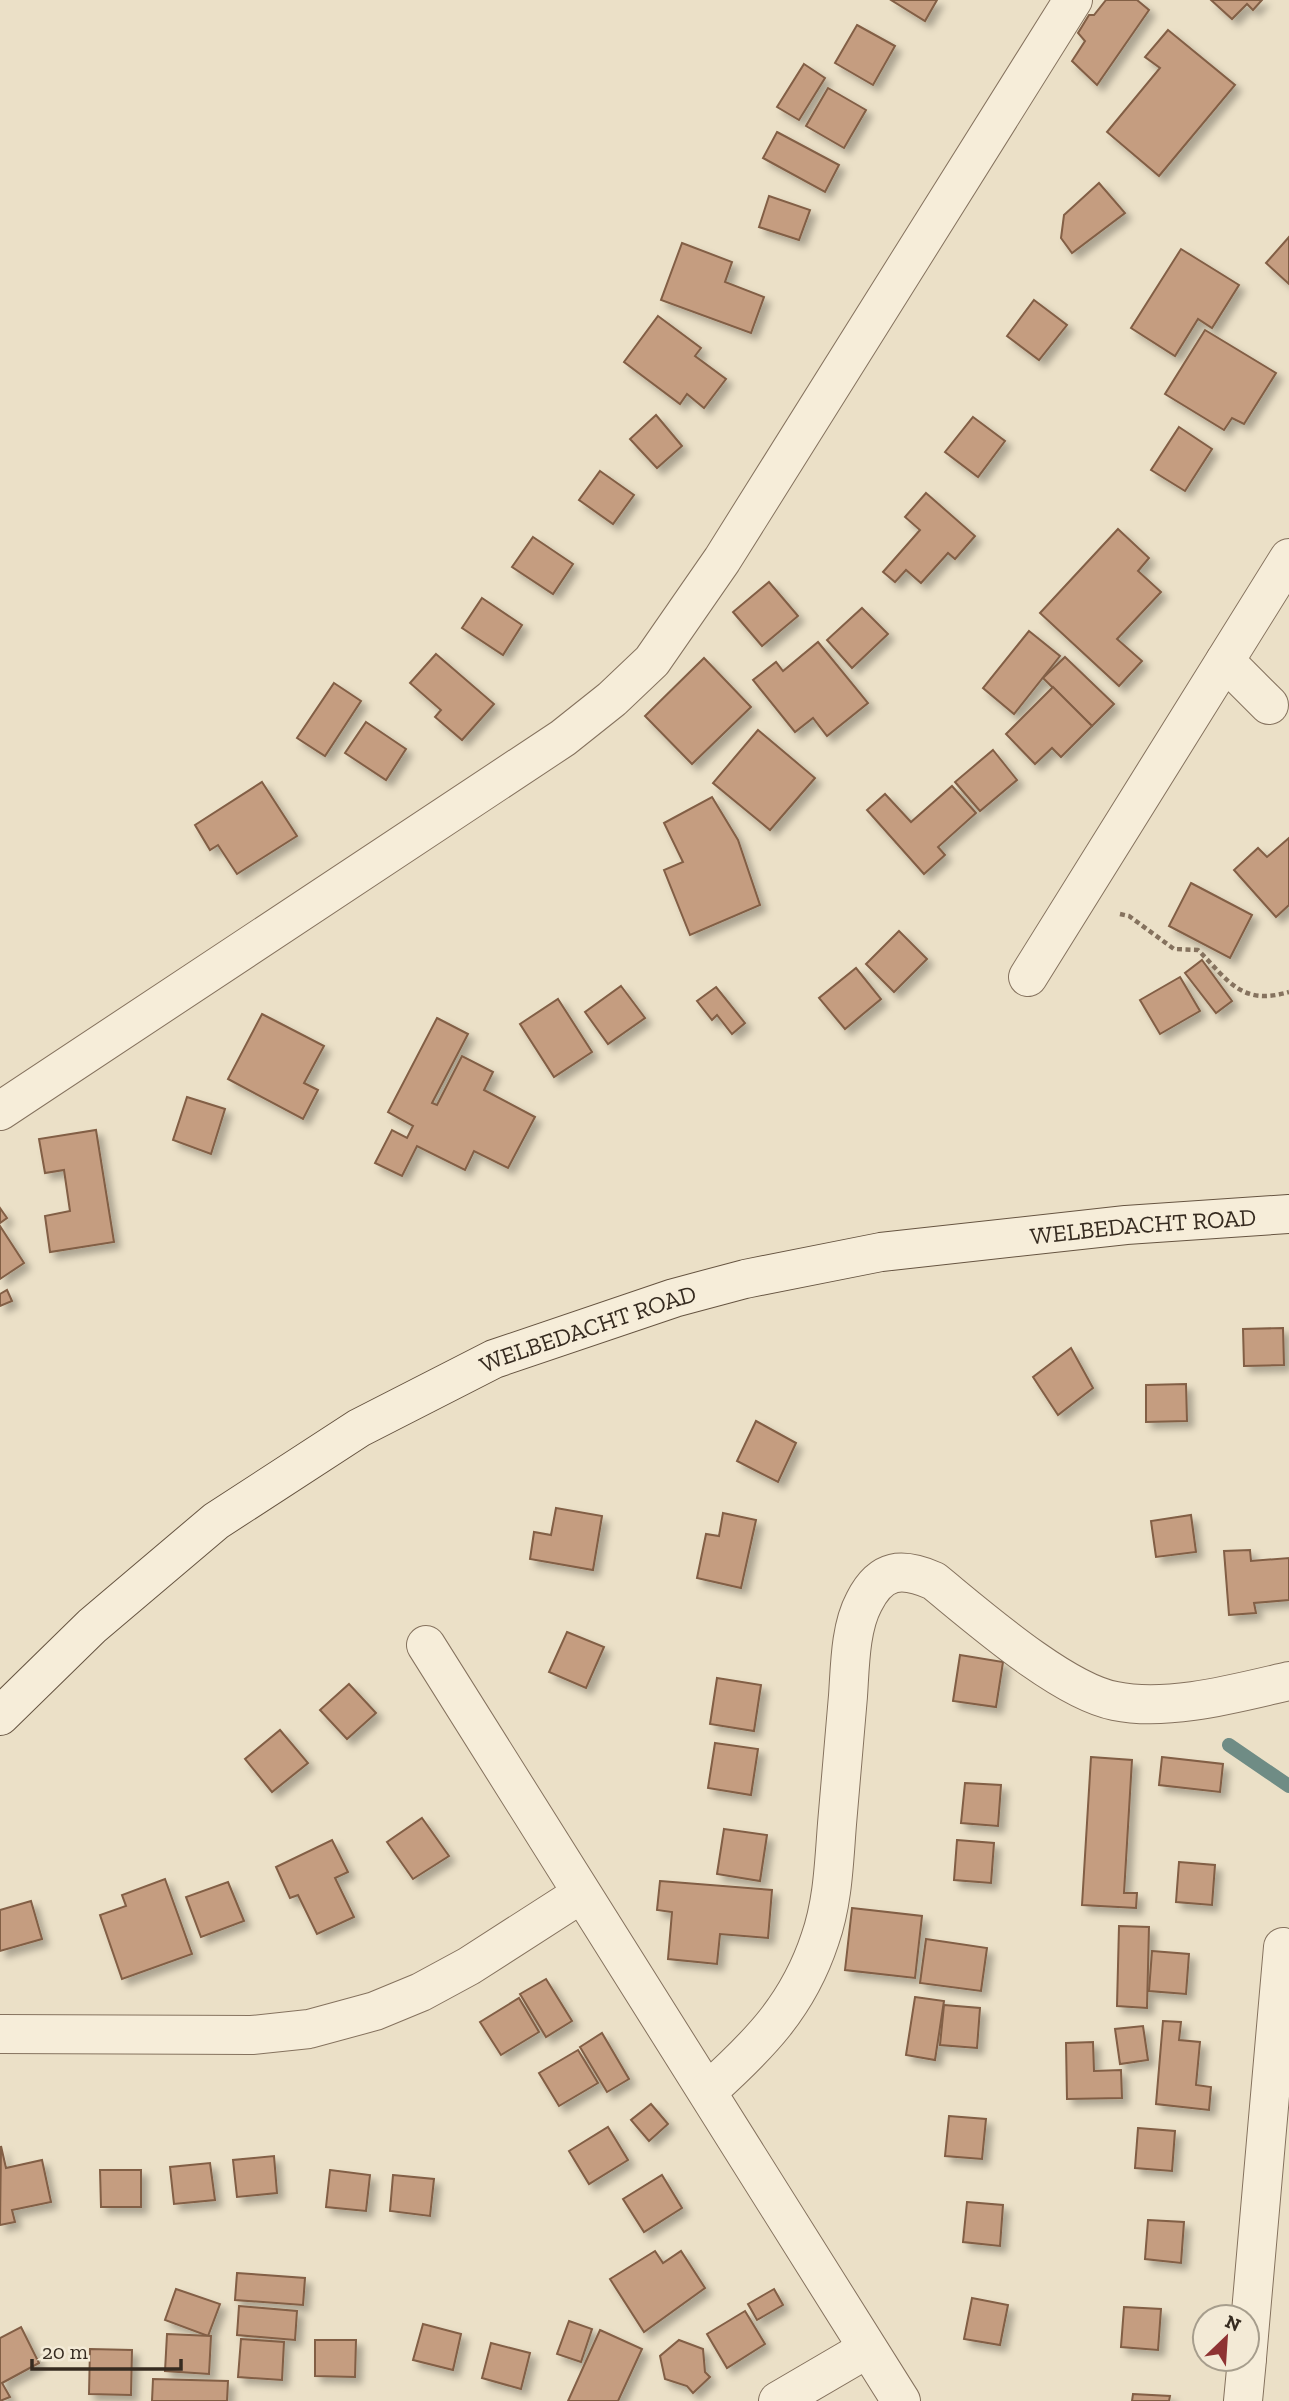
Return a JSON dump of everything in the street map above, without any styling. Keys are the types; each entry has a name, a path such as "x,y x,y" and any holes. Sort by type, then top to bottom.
{"street":[{"path":"0,1111 563,738 612,699 652,661 722,560 1073,0"},
{"path":"1028,977 1289,558"},
{"path":"1225,662 1269,705"},
{"name":"WELBEDACHT ROAD","path":"0,1716 92,1626 216,1521 359,1428 494,1359 674,1298 745,1279 881,1252 1126,1225 1289,1214"},
{"path":"708,2091 757,2047 787,2010 820,1941 833,1876 850,1669 860,1610 884,1577 901,1570 914,1572 934,1581 1037,1661 1102,1698 1116,1702 1136,1704 1192,1700 1289,1681"},
{"path":"426,1645 901,2401"},
{"path":"0,2034 252,2035 309,2029 375,2011 421,1992 469,1966 581,1894"},
{"path":"1252,2303 1283,1947"},
{"path":"778,2401 867,2348"},
{"path":"1243,2401 1246,2373"}],"path":[{"path":"1076,903 1129,916 1174,949 1198,950 1243,994 1272,997 1289,992"}],"building":[{"path":"891,0 937,0 925,21"},
{"path":"1106,0 1137,0 1149,10 1097,85 1072,61 1085,41 1078,33 1089,15 1094,15"},
{"path":"1211,0 1262,0 1253,10 1247,4 1232,19"},
{"path":"857,25 895,46 873,85 835,63"},
{"path":"1168,30 1235,85 1159,176 1107,132 1160,68 1145,57"},
{"path":"804,64 825,78 799,120 777,107"},
{"path":"828,88 866,110 844,148 806,126"},
{"path":"777,132 839,165 825,192 763,158"},
{"path":"1099,183 1125,213 1072,253 1061,238 1064,215"},
{"path":"769,196 810,210 799,240 759,227"},
{"path":"1289,237 1289,284 1266,263"},
{"path":"682,243 732,262 725,282 764,297 751,333 661,300"},
{"path":"1181,249 1239,285 1212,328 1198,319 1175,356 1131,328"},
{"path":"1034,300 1067,325 1039,360 1007,336"},
{"path":"658,316 701,348 695,356 726,379 704,408 687,394 680,404 624,362"},
{"path":"1205,330 1276,373 1244,424 1232,418 1224,430 1165,394"},
{"path":"656,415 682,446 657,468 630,439"},
{"path":"973,417 1005,441 978,477 945,452"},
{"path":"1179,427 1212,449 1185,491 1151,470"},
{"path":"600,471 634,495 613,524 579,500"},
{"path":"926,493 975,536 955,559 948,553 921,583 906,570 895,582 883,572 920,530 905,517"},
{"path":"1118,529 1149,558 1138,571 1161,592 1117,639 1142,661 1119,686 1040,613"},
{"path":"533,537 573,564 553,594 512,567"},
{"path":"769,582 798,616 762,646 733,612"},
{"path":"482,598 522,625 503,655 462,628"},
{"path":"862,608 888,634 852,668 827,640"},
{"path":"1029,631 1060,656 1014,714 983,688"},
{"path":"818,642 868,703 827,736 813,718 795,732 753,680 776,662 783,671"},
{"path":"436,654 494,704 462,740 435,717 441,710 410,683"},
{"path":"1065,657 1114,704 1092,726 1043,678"},
{"path":"704,658 751,707 692,764 645,716"},
{"path":"334,683 361,701 325,756 297,738"},
{"path":"1053,687 1092,726 1061,757 1052,748 1035,764 1006,734"},
{"path":"366,722 406,749 386,780 345,753"},
{"path":"758,730 815,778 770,830 713,783"},
{"path":"993,750 1017,780 980,811 955,782"},
{"path":"262,782 297,836 237,874 218,845 210,850 195,825"},
{"path":"952,786 976,813 938,847 945,855 924,874 867,810 885,794 911,822"},
{"path":"712,797 738,840 760,905 690,935 664,870 683,862 664,823"},
{"path":"1289,838 1289,905 1276,917 1234,870 1258,848 1267,857"},
{"path":"1191,883 1252,915 1230,958 1169,926"},
{"path":"899,931 927,959 894,992 866,964"},
{"path":"1202,960 1232,1001 1216,1013 1185,973"},
{"path":"856,968 881,999 845,1029 819,998"},
{"path":"1180,977 1200,1011 1160,1034 1140,1000"},
{"path":"621,986 645,1018 608,1044 585,1012"},
{"path":"716,987 745,1023 732,1034 717,1015 712,1020 697,1001"},
{"path":"558,999 592,1052 554,1077 520,1024"},
{"path":"262,1014 324,1046 304,1083 318,1090 303,1119 228,1079"},
{"path":"437,1018 468,1034 432,1103 437,1105 462,1056 493,1072 484,1090 535,1117 508,1168 474,1151 465,1170 417,1146 402,1176 375,1163 392,1130 407,1138 413,1126 388,1112"},
{"path":"187,1097 225,1109 211,1154 173,1140"},
{"path":"96,1130 114,1242 50,1252 45,1216 70,1211 64,1170 45,1173 39,1139"},
{"path":"0,1208 7,1218 0,1223"},
{"path":"0,1226 24,1263 0,1279"},
{"path":"7,1290 12,1301 0,1306 0,1294"},
{"path":"1283,1328 1284,1365 1244,1366 1243,1329"},
{"path":"1071,1348 1093,1388 1058,1415 1033,1377"},
{"path":"1186,1384 1187,1421 1146,1422 1146,1385"},
{"path":"756,1421 796,1443 778,1482 737,1461"},
{"path":"556,1508 602,1516 593,1570 530,1559 534,1532 551,1535"},
{"path":"723,1513 756,1520 741,1588 697,1578 706,1534 719,1536"},
{"path":"1191,1515 1196,1552 1156,1557 1151,1521"},
{"path":"1250,1550 1251,1561 1289,1558 1289,1600 1254,1603 1256,1613 1229,1615 1224,1551"},
{"path":"567,1632 604,1647 586,1688 549,1672"},
{"path":"960,1655 1003,1662 996,1707 953,1701"},
{"path":"717,1678 761,1685 754,1731 710,1724"},
{"path":"349,1684 376,1713 347,1739 320,1710"},
{"path":"280,1730 308,1763 272,1792 245,1759"},
{"path":"715,1743 758,1749 751,1795 708,1788"},
{"path":"1091,1757 1132,1760 1124,1893 1137,1893 1136,1908 1082,1905"},
{"path":"1162,1757 1223,1764 1220,1792 1159,1785"},
{"path":"965,1783 1001,1785 998,1826 961,1823"},
{"path":"422,1818 449,1856 413,1879 387,1842"},
{"path":"724,1829 767,1835 760,1881 717,1874"},
{"path":"332,1840 348,1872 335,1878 354,1917 317,1934 298,1895 290,1898 276,1867"},
{"path":"957,1840 994,1843 991,1883 954,1880"},
{"path":"1179,1862 1215,1865 1212,1905 1176,1902"},
{"path":"165,1879 192,1954 122,1979 100,1915 126,1906 122,1895"},
{"path":"660,1881 772,1890 768,1938 720,1934 717,1964 668,1959 672,1912 657,1910"},
{"path":"228,1882 244,1921 201,1937 186,1897"},
{"path":"31,1901 42,1939 0,1951 0,1910"},
{"path":"852,1908 922,1916 915,1978 845,1970"},
{"path":"1119,1926 1149,1927 1147,2008 1117,2006"},
{"path":"926,1939 987,1948 981,1991 920,1983"},
{"path":"1152,1951 1189,1954 1186,1994 1149,1991"},
{"path":"546,1979 572,2021 546,2037 520,1994"},
{"path":"915,1997 944,2001 935,2060 906,2055"},
{"path":"519,1998 539,2032 501,2055 480,2022"},
{"path":"944,2005 980,2008 977,2048 940,2045"},
{"path":"1163,2021 1181,2022 1179,2040 1200,2042 1196,2085 1211,2087 1209,2110 1156,2104"},
{"path":"1143,2026 1148,2060 1120,2064 1115,2029"},
{"path":"602,2033 629,2079 607,2092 580,2047"},
{"path":"1093,2042 1094,2071 1121,2070 1122,2098 1067,2099 1066,2043"},
{"path":"578,2050 598,2083 559,2106 539,2073"},
{"path":"651,2104 668,2124 649,2141 631,2120"},
{"path":"949,2116 986,2119 982,2159 945,2156"},
{"path":"608,2127 628,2160 589,2184 569,2151"},
{"path":"1138,2128 1175,2131 1172,2171 1135,2168"},
{"path":"1,2146 6,2168 42,2160 51,2202 12,2210 15,2222 0,2225"},
{"path":"274,2156 277,2193 237,2197 233,2160"},
{"path":"210,2163 215,2200 174,2204 170,2167"},
{"path":"100,2170 141,2170 141,2207 101,2207"},
{"path":"330,2170 370,2175 366,2211 326,2207"},
{"path":"393,2175 434,2179 430,2216 390,2211"},
{"path":"662,2175 682,2208 644,2232 623,2199"},
{"path":"967,2202 1003,2205 1000,2246 963,2242"},
{"path":"1148,2220 1184,2222 1181,2263 1145,2259"},
{"path":"655,2251 663,2263 681,2251 705,2288 644,2332 610,2279"},
{"path":"237,2273 305,2278 303,2305 235,2300"},
{"path":"176,2289 220,2304 208,2336 165,2320"},
{"path":"774,2289 783,2305 757,2320 748,2304"},
{"path":"972,2298 1008,2305 1000,2345 964,2339"},
{"path":"239,2306 297,2311 295,2340 237,2335"},
{"path":"1124,2307 1161,2309 1158,2350 1121,2347"},
{"path":"745,2311 765,2344 727,2368 707,2334"},
{"path":"569,2321 592,2329 581,2362 557,2354"},
{"path":"423,2324 461,2334 453,2370 413,2360"},
{"path":"21,2327 39,2363 2,2383 10,2397 0,2401 0,2338"},
{"path":"600,2330 642,2349 618,2401 568,2401"},
{"path":"167,2334 211,2336 209,2374 165,2371"},
{"path":"241,2339 284,2342 282,2380 238,2377"},
{"path":"315,2340 356,2340 355,2377 315,2376"},
{"path":"679,2340 703,2349 705,2372 710,2377 693,2393 687,2386 665,2379 660,2356"},
{"path":"491,2343 530,2353 521,2389 482,2378"},
{"path":"90,2349 132,2350 131,2395 89,2394"},
{"path":"153,2379 228,2381 227,2401 152,2401"},
{"path":"1133,2394 1170,2396 1169,2401 1132,2401"}],"waterway":[{"path":"1229,1745 1289,1786"}]}
